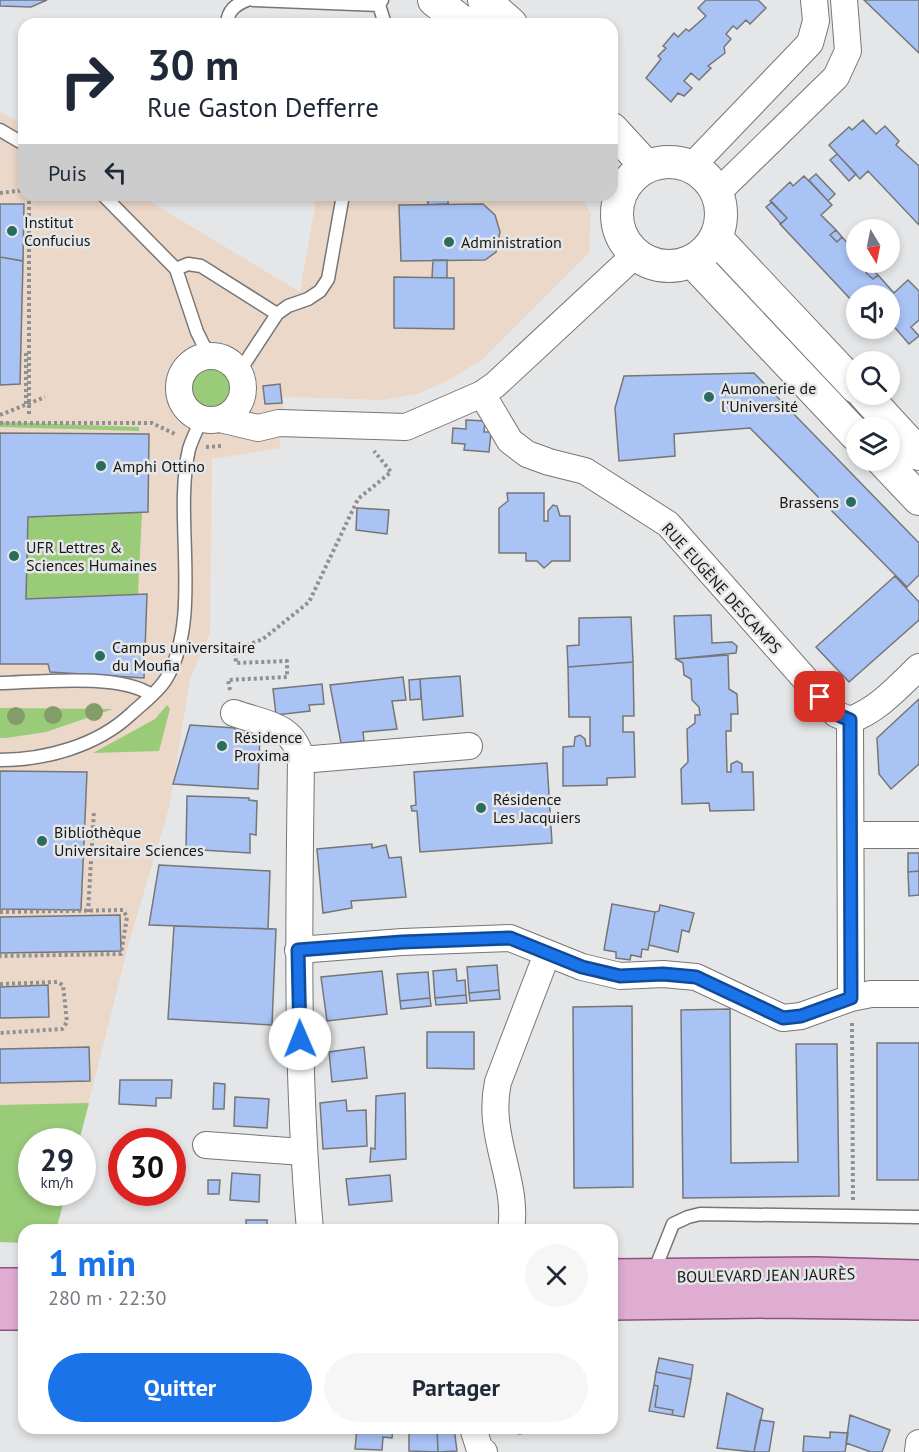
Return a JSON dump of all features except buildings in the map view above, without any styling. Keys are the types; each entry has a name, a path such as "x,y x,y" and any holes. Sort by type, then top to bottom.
{"main road":[{"name":"BOULEVARD JEAN JAURÈS","path":"618,1276 826,1274 919,1277"},
{"path":"0,1285 18,1285"},
{"name":"BOULEVARD JEAN JAURÈS","path":"618,1304 773,1301 919,1303"},
{"path":"0,1313 18,1313"}],"street":[{"path":"434,0 457,18"},
{"path":"484,0 504,18"},
{"path":"692,166 810,43 816,21 814,0"},
{"path":"717,193 836,77 848,51 844,0"},
{"path":"618,138 628,174 619,200 618,222 626,243 648,262 663,266 692,261 706,251 716,238 722,208 717,193 702,173 692,166 677,162 661,162 628,174"},
{"path":"716,238 846,376"},
{"path":"204,427 235,411 240,403 243,383 239,372 226,360 209,356 190,363 184,370 178,385 181,402 204,427 258,428 279,423 406,427 482,394 636,254"},
{"path":"692,261 846,424"},
{"name":"RUE EUGÈNE DESCAMPS","path":"482,394 510,441 527,454 585,471 668,524 836,714 850,720"},
{"path":"240,403 279,423"},
{"path":"874,405 919,454"},
{"path":"892,471 919,499"},
{"path":"851,998 850,720 864,715 879,704 919,667"},
{"path":"234,713 289,733 298,744 301,760 298,950 303,1152 309,1224"},
{"path":"301,760 469,746"},
{"path":"851,835 919,835"},
{"path":"298,950 402,942 510,938 582,967 620,976 663,974 696,977 783,1018 801,1016 851,998 871,994 919,994"},
{"path":"511,1224 512,1206 494,1122 494,1101 498,1082 547,954"},
{"path":"206,1145 303,1152"},
{"path":"475,1434 480,1450 484,1452"},
{"path":"918,1452 919,1443"}],"lane":[{"path":"227,18 235,5 247,0"},
{"path":"253,0 381,3 384,18"},
{"path":"0,130 18,140"},
{"path":"109,201 176,269 197,332 209,356"},
{"path":"239,372 277,314 320,291 328,279 342,201"},
{"path":"176,269 188,264 201,266 277,314"},
{"path":"0,760 18,760 69,750 116,728 166,680 178,650 183,618 185,472 204,427"},
{"path":"0,683 110,682 141,688 151,695"},
{"path":"652,1276 673,1224 688,1216 919,1217"}],"path":[{"path":"0,193 18,192"},
{"path":"26,404 28,201"},
{"path":"28,201 29,414"},
{"path":"0,415 45,397"},
{"path":"0,423 152,423 204,427 201,447 234,446"},
{"path":"228,680 287,677 287,661 236,663 235,650 262,639 309,602 358,499 391,472 374,451"},
{"path":"88,912 94,812"},
{"path":"0,912 123,910 126,912 121,954 0,956"},
{"path":"0,984 57,982 63,985 67,1022 62,1029 0,1033"},
{"path":"851,998 854,1216"}],"shaded area":[{"name":"Campus universitaire du Moufia","path":"0,111 18,122 18,201 149,201 300,292 316,201 583,201 591,214 589,253 483,359 449,380 420,393 385,400 283,397 280,448 212,459 210,633 190,679 169,808 128,946 82,1128 18,1128 18,1206 62,1206 58,1224 18,1224 18,1243 0,1242"}],"green space":[{"path":"212,365 227,372 234,387 227,402 212,409 197,402 190,387 197,372"},
{"path":"0,422 139,427 139,431 0,427"},
{"path":"142,512 138,594 26,599 28,517"},
{"path":"167,705 170,709 159,751 93,753 155,719"},
{"path":"0,708 113,709 46,732 0,738"},
{"path":"89,1103 82,1128 18,1128 18,1206 62,1206 58,1224 18,1224 18,1243 0,1242 0,1105"}],"place":[{"name":"Institut Confucius","path":"12,231"},
{"name":"Administration","path":"449,242"},
{"name":"Aumonerie de l'Université","path":"709,397"},
{"name":"Amphi Ottino","path":"101,466"},
{"name":"Brassens","path":"851,502"},
{"name":"UFR Lettres & Sciences Humaines","path":"14,556"},
{"name":"Campus universitaire du Moufia","path":"100,656"},
{"name":"Résidence Proxima","path":"222,746"},
{"name":"Résidence Les Jacquiers","path":"481,808"},
{"name":"Bibliothèque Universitaire Sciences","path":"42,841"}],"route":[{"path":"300,1039 298,950 402,942 510,938 582,967 620,976 663,974 696,977 783,1018 801,1016 851,998 850,720 836,714 820,697"}]}
